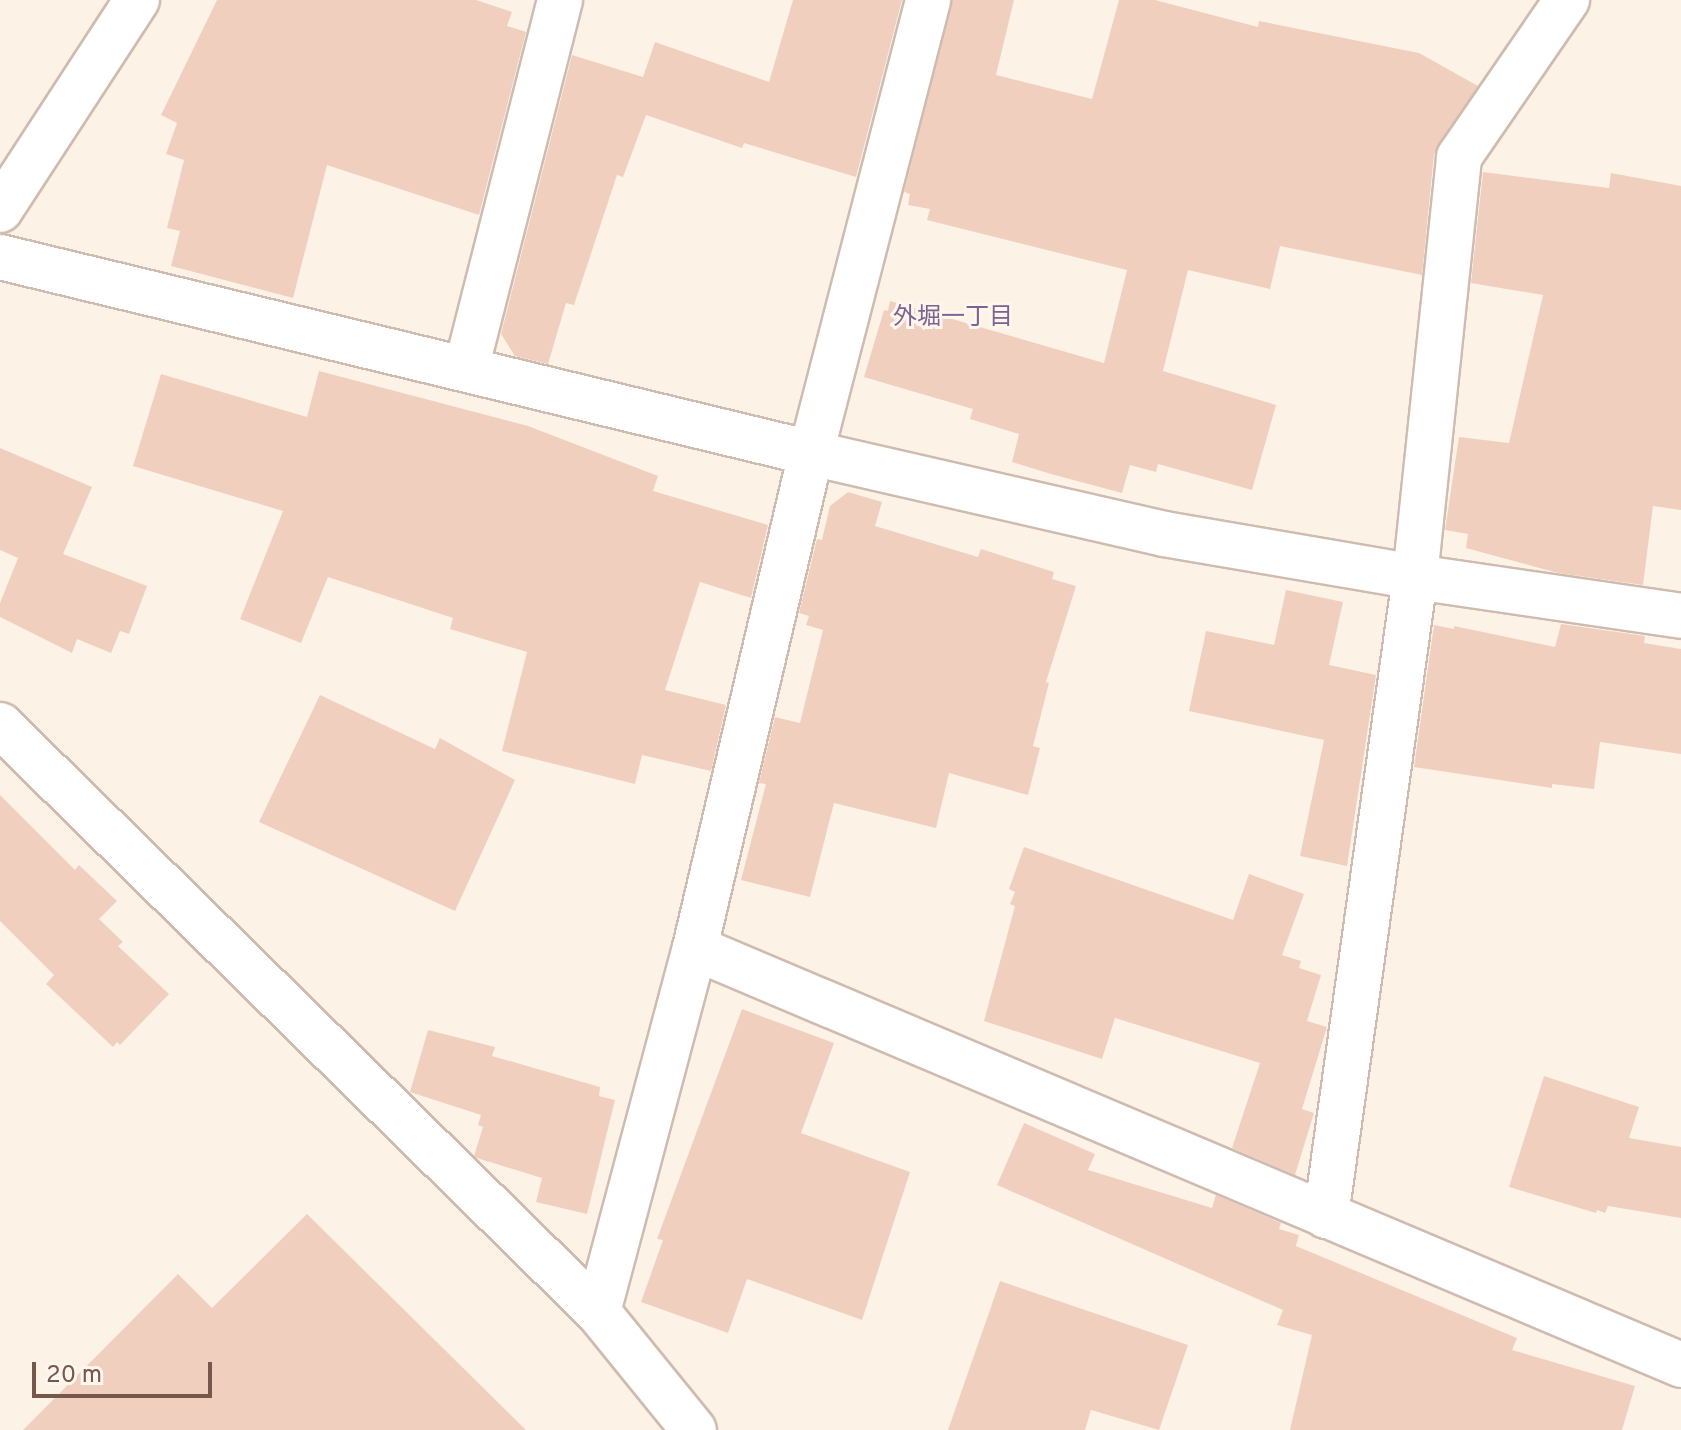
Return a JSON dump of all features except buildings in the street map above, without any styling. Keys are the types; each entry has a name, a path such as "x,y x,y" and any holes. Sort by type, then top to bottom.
{"street":[{"path":"0,210 137,0"},
{"path":"466,369 560,0"},
{"path":"598,1312 695,948 811,453 928,0"},
{"path":"1326,1216 1415,577 1459,157 1567,0"},
{"path":"0,257 811,453 1164,534 1415,577 1681,616"},
{"path":"0,725 598,1312 694,1430"},
{"path":"695,948 1681,1365"}],"district":[{"name":"外堀一丁目","path":"953,319"}]}
